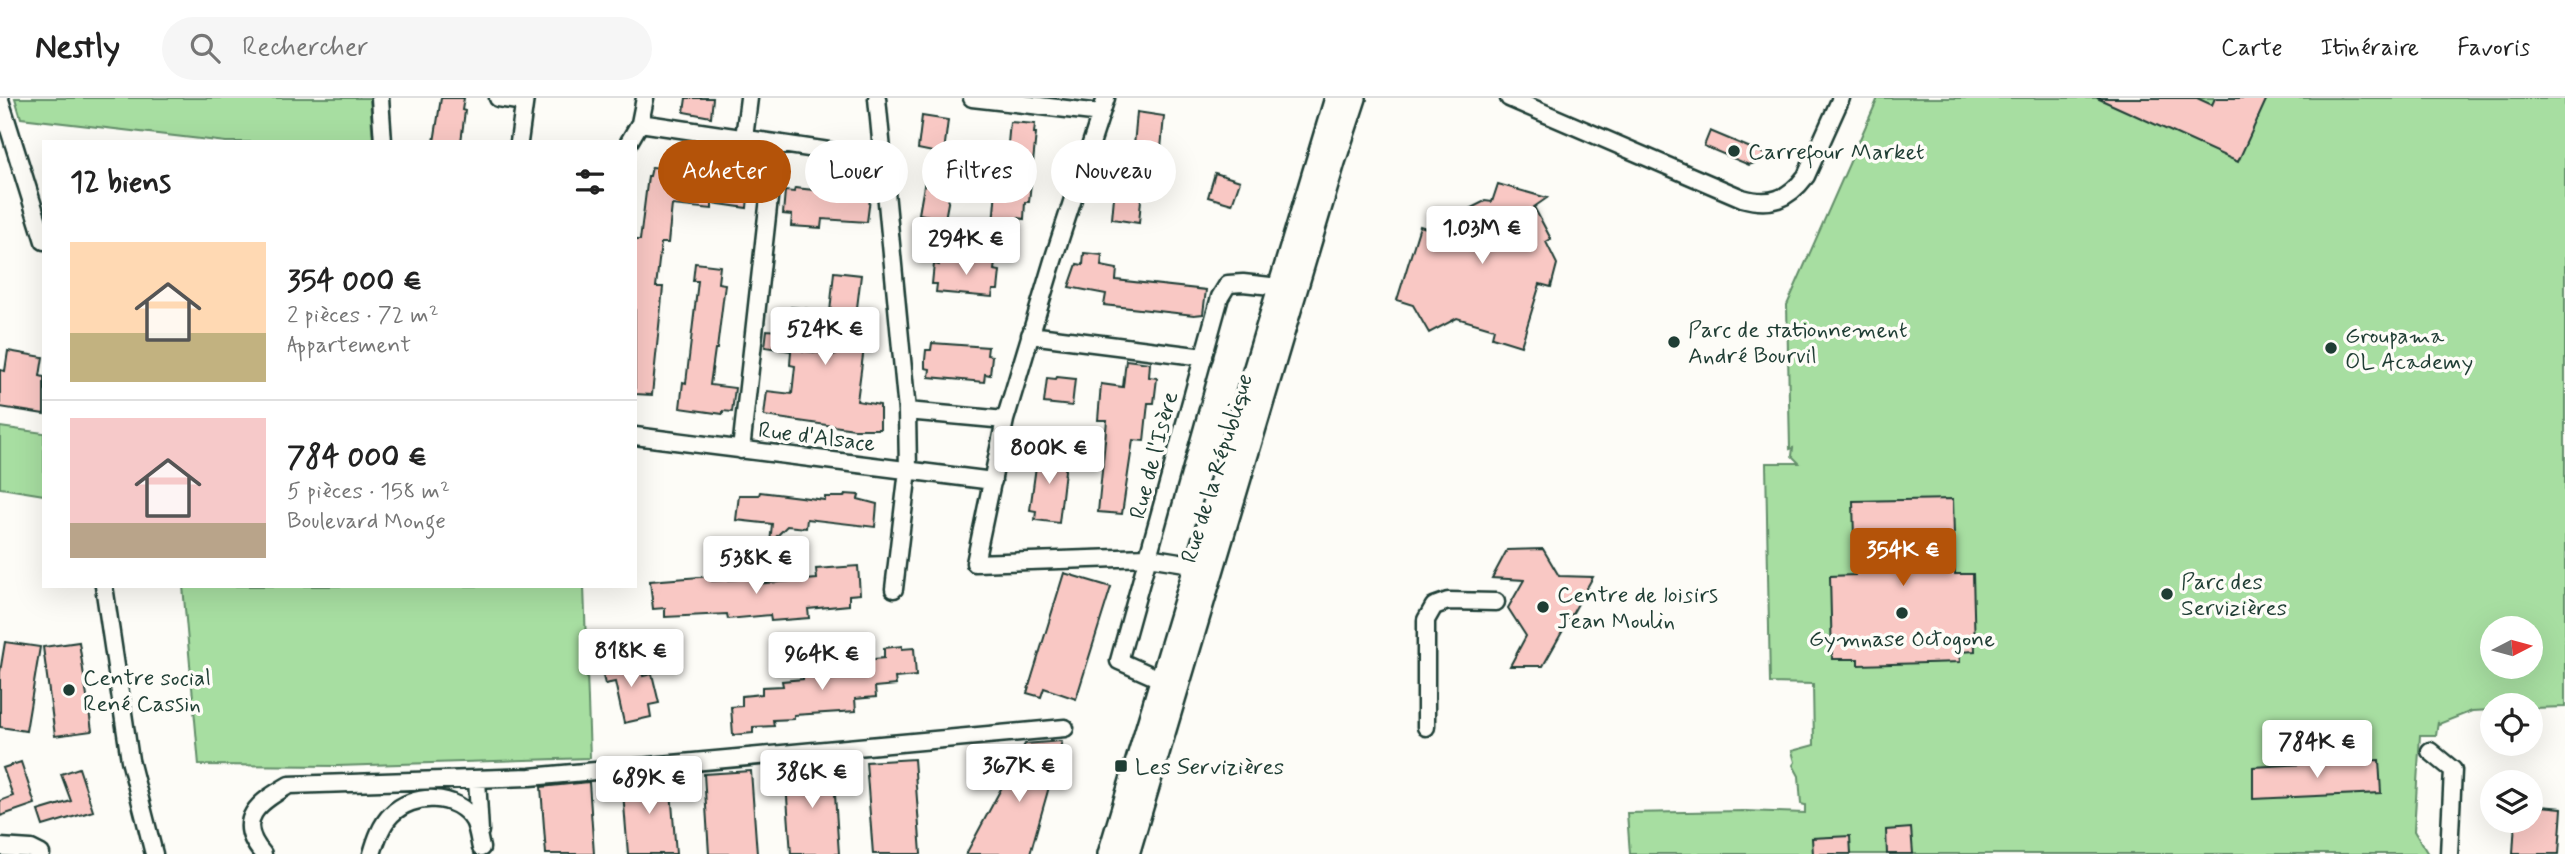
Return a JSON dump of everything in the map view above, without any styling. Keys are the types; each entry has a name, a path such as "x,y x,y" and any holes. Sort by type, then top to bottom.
{"main road":[{"name":"Rue de la République","path":"1128,854 1205,566 1287,288 1336,98"},
{"name":"Rue de la République","path":"1287,288 1355,98"},
{"name":"Rue de la République","path":"1109,854 1162,680 1205,566"}],"street":[{"path":"380,98 383,140"},
{"path":"498,98 524,100 519,140"},
{"path":"630,140 640,123 645,98"},
{"path":"744,138 748,98"},
{"path":"877,98 881,140"},
{"path":"972,98 1103,106 1005,420 975,563 1148,557 1205,566"},
{"path":"1509,98 1758,203 1773,202 1798,187 1806,176 1841,98"},
{"path":"0,100 42,235"},
{"path":"640,123 754,140"},
{"path":"741,450 768,203"},
{"path":"887,203 907,411 908,470 894,589"},
{"name":"Rue de l'Isère","path":"1162,680 1119,661 1220,297 1228,284 1287,288"},
{"path":"1030,335 1204,357"},
{"path":"907,411 1005,420"},
{"name":"Rue d'Alsace","path":"637,436 993,481"},
{"path":"104,588 130,760 154,854"},
{"path":"1426,727 1426,620 1434,606 1448,601 1496,602"},
{"path":"263,854 253,840 253,813 262,800 289,786 530,777 1065,728"},
{"path":"2430,751 2453,770 2449,854"},
{"path":"477,779 481,851"},
{"path":"432,798 433,780"},
{"path":"372,854 384,824 394,812 413,801 432,798 461,808 474,821 481,851"},
{"path":"0,847 31,849 41,854"}],"green space":[{"path":"15,98 370,98 373,140 209,140 21,118"},
{"path":"1878,98 2565,98 2565,707 2543,708 2543,693 2480,693 2480,711 2472,711 2439,724 2438,721 2436,735 2420,735 2414,831 2428,854 1630,854 1627,813 1805,813 1792,751 1814,745 1813,684 1770,683 1766,463 1799,463 1792,456 1793,448 1790,449 1787,305"},
{"path":"0,427 42,433 42,495 0,488"},
{"path":"183,588 584,588 590,758 337,766 199,765"}],"building":[{"path":"441,98 464,98 461,140 434,140"},
{"path":"686,98 713,98 711,117 684,112"},
{"path":"2097,98 2197,98 2212,105 2215,98 2267,98 2238,162"},
{"path":"1137,112 1164,116 1162,140 1135,140"},
{"path":"922,116 948,120 946,140 922,140 922,150 918,149"},
{"path":"1010,122 1035,124 1035,140 1008,140"},
{"path":"1710,131 1772,157 1749,165 1704,146"},
{"path":"652,167 658,168 658,203 712,203 712,209 672,205 668,243 661,243 656,287 663,287 652,395 637,394 637,240 640,240 648,176"},
{"path":"1215,173 1240,181 1232,204 1208,197"},
{"path":"1498,184 1547,198 1534,207 1551,239 1546,242 1557,264 1551,287 1540,284 1521,346 1492,337 1494,329 1457,318 1429,333 1413,305 1397,300 1420,226 1439,232 1441,223 1485,201 1492,202"},
{"path":"795,188 805,189 805,203 869,203 867,222 822,219 821,228 791,226 792,215 783,214 784,203 791,203 791,192 794,192"},
{"path":"922,197 922,203 948,203 945,219 919,214"},
{"path":"712,203 747,203 747,208"},
{"path":"995,203 1025,203 1024,219 1018,218 1017,227 993,225"},
{"path":"1113,203 1141,203 1139,223 1112,219"},
{"path":"1084,253 1102,255 1101,266 1117,269 1116,280 1206,290 1203,314 1104,305 1106,294 1069,287 1077,264 1083,265"},
{"path":"940,257 995,263 994,270 1000,271 998,290 993,290 992,297 936,292 937,284 932,284 934,264 939,265"},
{"path":"695,263 720,266 718,283 725,284 710,385 735,388 732,412 723,411 723,414 680,408 683,382 686,383 698,281 693,281"},
{"path":"834,272 861,275 855,324 867,325 857,401 880,405 880,429 854,429 764,416 767,391 792,394 795,366 790,365 791,351 765,347 767,330 778,331 780,315 790,316 791,307 808,309 803,351 836,355 840,323 829,322"},
{"path":"932,343 988,347 987,355 992,356 990,375 985,374 984,382 929,377 930,369 925,368 925,360 926,350 931,350"},
{"path":"8,351 42,357 42,414 0,407 0,370 5,371"},
{"path":"1126,360 1150,363 1149,377 1157,378 1154,403 1148,403 1144,441 1133,440 1122,514 1098,512 1107,420 1098,420 1101,384 1123,387"},
{"path":"1047,378 1075,379 1072,406 1044,403"},
{"path":"1042,450 1067,453 1059,523 1035,520 1036,511 1030,510 1037,459 1042,459"},
{"path":"760,492 825,500 825,497 844,497 845,494 859,495 858,499 877,504 875,527 807,519 806,528 787,526 770,543 772,524 736,520 739,495 759,495"},
{"name":"Gymnase Octogone","path":"1953,499 1955,574 1973,574 1975,651 1959,652 1960,662 1858,665 1858,659 1832,659 1830,576 1855,575 1853,501"},
{"name":"Centre de loisirs Jean Moulin","path":"1543,549 1559,576 1593,577 1543,666 1510,666 1526,636 1508,608 1524,580 1492,578 1507,550"},
{"path":"858,566 860,594 849,595 849,605 808,609 809,618 771,621 770,615 728,619 727,614 665,617 665,608 653,609 650,581 712,576 712,581 755,578 755,584 817,579 816,569"},
{"path":"1064,573 1111,587 1076,699 1044,688 1041,697 1027,693"},
{"path":"5,642 40,647 26,731 0,727 0,672"},
{"path":"79,642 92,731 55,736 43,647"},
{"path":"902,646 902,649 914,648 916,676 895,678 896,685 875,687 876,697 855,699 856,711 794,715 794,719 773,720 774,726 753,727 753,733 733,735 731,707 742,706 742,696 762,694 762,687 783,686 782,681 803,679 803,676 865,669 865,660 884,658 884,648"},
{"path":"628,658 631,670 641,668 643,676 652,674 659,703 649,705 651,717 624,723 615,682 605,684 600,664"},
{"path":"1062,741 1030,854 966,854 1025,744"},
{"path":"914,759 921,854 873,854 866,762"},
{"path":"2379,760 2381,793 2253,799 2253,767"},
{"path":"21,762 35,804 0,816 0,801 13,796 3,768"},
{"path":"833,765 839,854 791,854 785,769"},
{"path":"79,768 93,811 43,826 38,811 71,801 61,774"},
{"path":"751,771 757,854 709,854 704,774"},
{"path":"670,777 676,854 628,854 622,780"},
{"path":"589,782 594,854 546,854 541,787"},
{"path":"2543,806 2562,808 2559,854 2513,854 2514,833 2543,833"},
{"path":"1911,828 1913,854 1887,854 1886,830"},
{"path":"1850,836 1851,854 1813,854 1812,838"}],"place":[{"name":"Carrefour Market","path":"1734,151"},
{"name":"Parc de stationnement André Bourvil","path":"1674,342"},
{"name":"Groupama OL Academy","path":"2331,348"},
{"name":"Parc des Servizières","path":"2167,594"},
{"name":"Centre de loisirs Jean Moulin","path":"1543,607"},
{"name":"Gymnase Octogone","path":"1902,613"},
{"name":"Centre social René Cassin","path":"69,690"},
{"name":"Les Servizières","path":"1121,766"}]}
